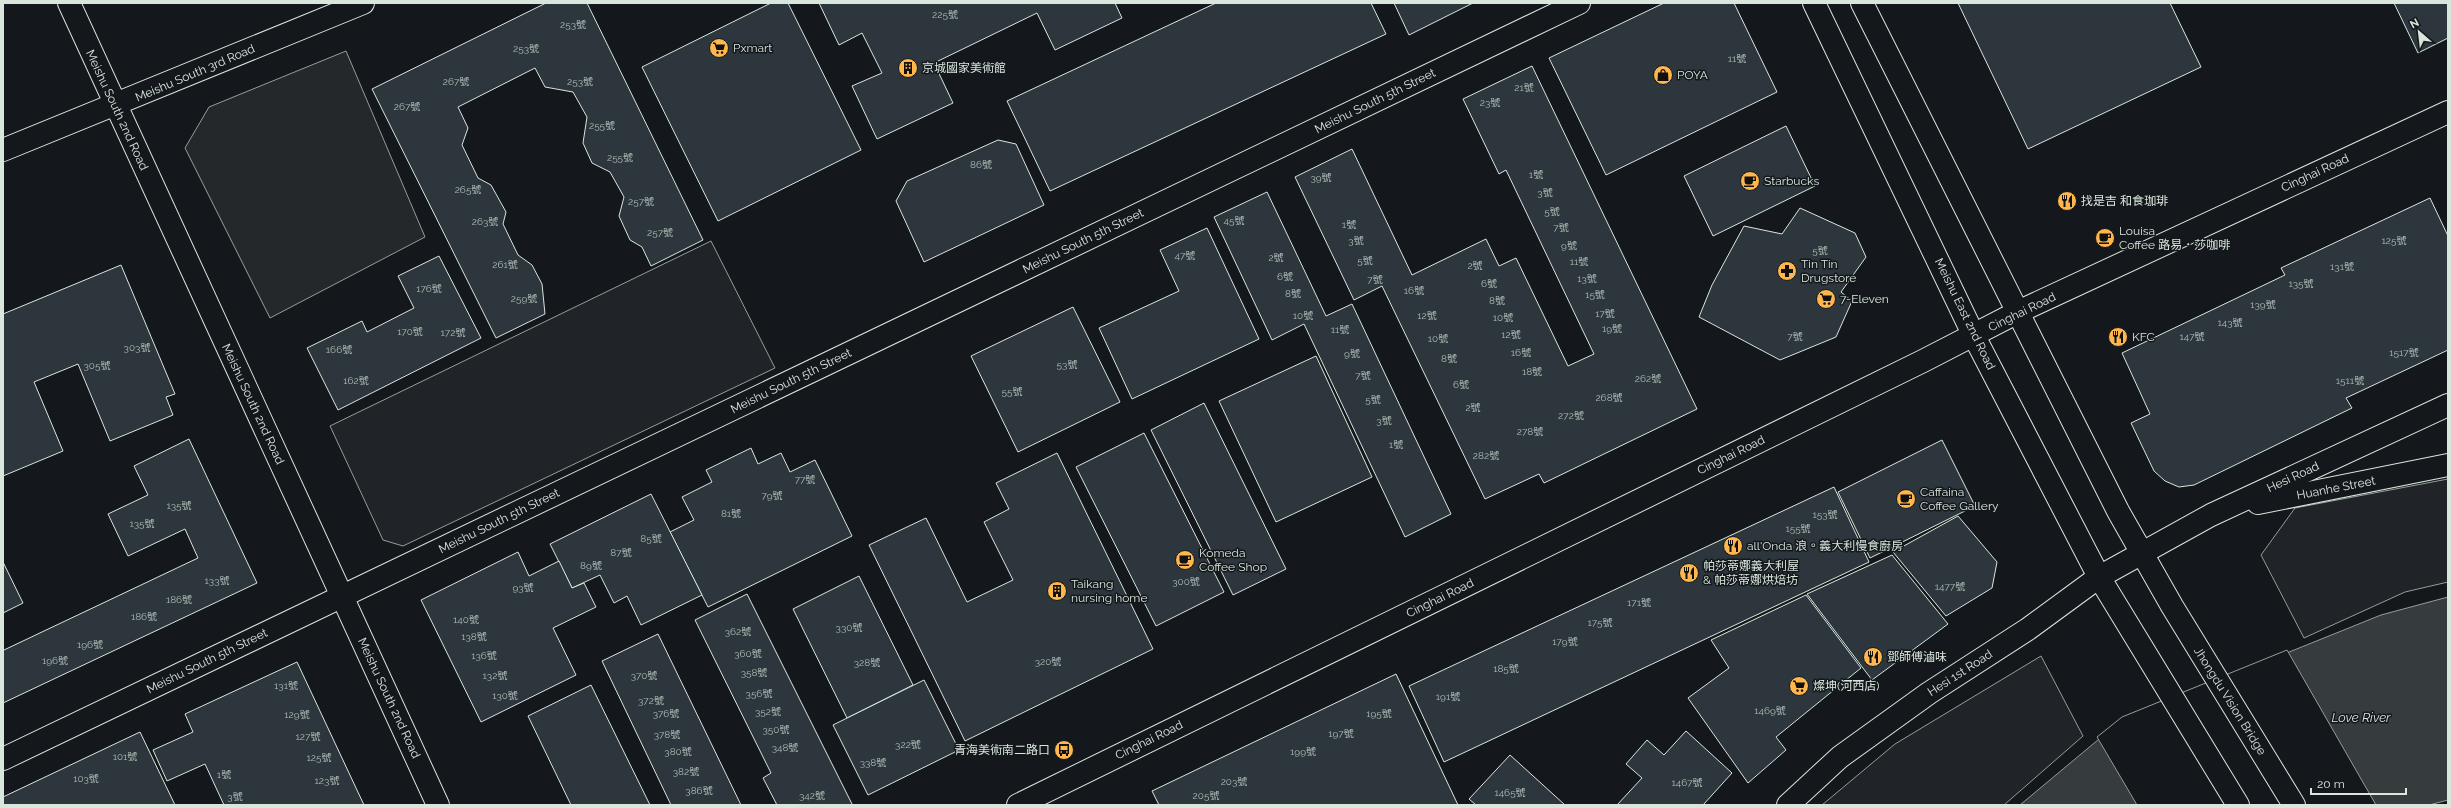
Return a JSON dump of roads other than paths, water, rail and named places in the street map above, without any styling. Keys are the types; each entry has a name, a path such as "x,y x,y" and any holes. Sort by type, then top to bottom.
{"street":[{"name":"Meishu South 2nd Road","path":"69,3 115,106 438,805"},
{"name":"Meishu South 3rd Road","path":"3,150 115,106 363,3"},
{"name":"Meishu South 5th Street","path":"3,759 1579,3"},
{"name":"Meishu East 2nd Road","path":"1814,3 1974,336 2099,577 2124,621 2238,805"},
{"path":"1862,3 2141,553"},
{"name":"Cinghai Road","path":"1018,805 1974,336 2018,312 2448,112"},
{"name":"Hesi Road","path":"2141,553 2194,523 2448,405"},
{"name":"Huanhe Street","path":"2223,510 2448,465"},
{"name":"Hesi 1st Road","path":"1788,805 1840,757 1929,693 2028,629 2099,577 2141,553"},
{"name":"Jhongdu Vision Bridge","path":"2141,553 2166,597 2294,805"}],"water":[{"name":"Love River","path":"2448,597 2448,800 2429,805 2020,805 2123,719 2381,615"}],"place":[{"name":"Pxmart","path":"719,48"},
{"name":"京城國家美術館","path":"908,68"},
{"name":"POYA","path":"1663,75"},
{"name":"Starbucks","path":"1750,181"},
{"name":"找是吉 和食珈琲","path":"2067,201"},
{"name":"Louisa Coffee 路易．莎咖啡","path":"2105,238"},
{"name":"Tin Tin Drugstore","path":"1787,271"},
{"name":"7-Eleven","path":"1826,299"},
{"name":"KFC","path":"2118,337"},
{"name":"Caffaina Coffee Gallery","path":"1906,499"},
{"name":"all'Onda 浪。義大利慢食廚房","path":"1733,546"},
{"name":"Komeda Coffee Shop","path":"1185,560"},
{"name":"帕莎蒂娜義大利屋 & 帕莎蒂娜烘焙坊","path":"1689,573"},
{"name":"Taikang nursing home","path":"1057,591"},
{"name":"鄧師傅滷味","path":"1873,657"},
{"name":"燦坤(河西店)","path":"1799,686"},
{"name":"青海美術南二路口","path":"1064,750"}]}
